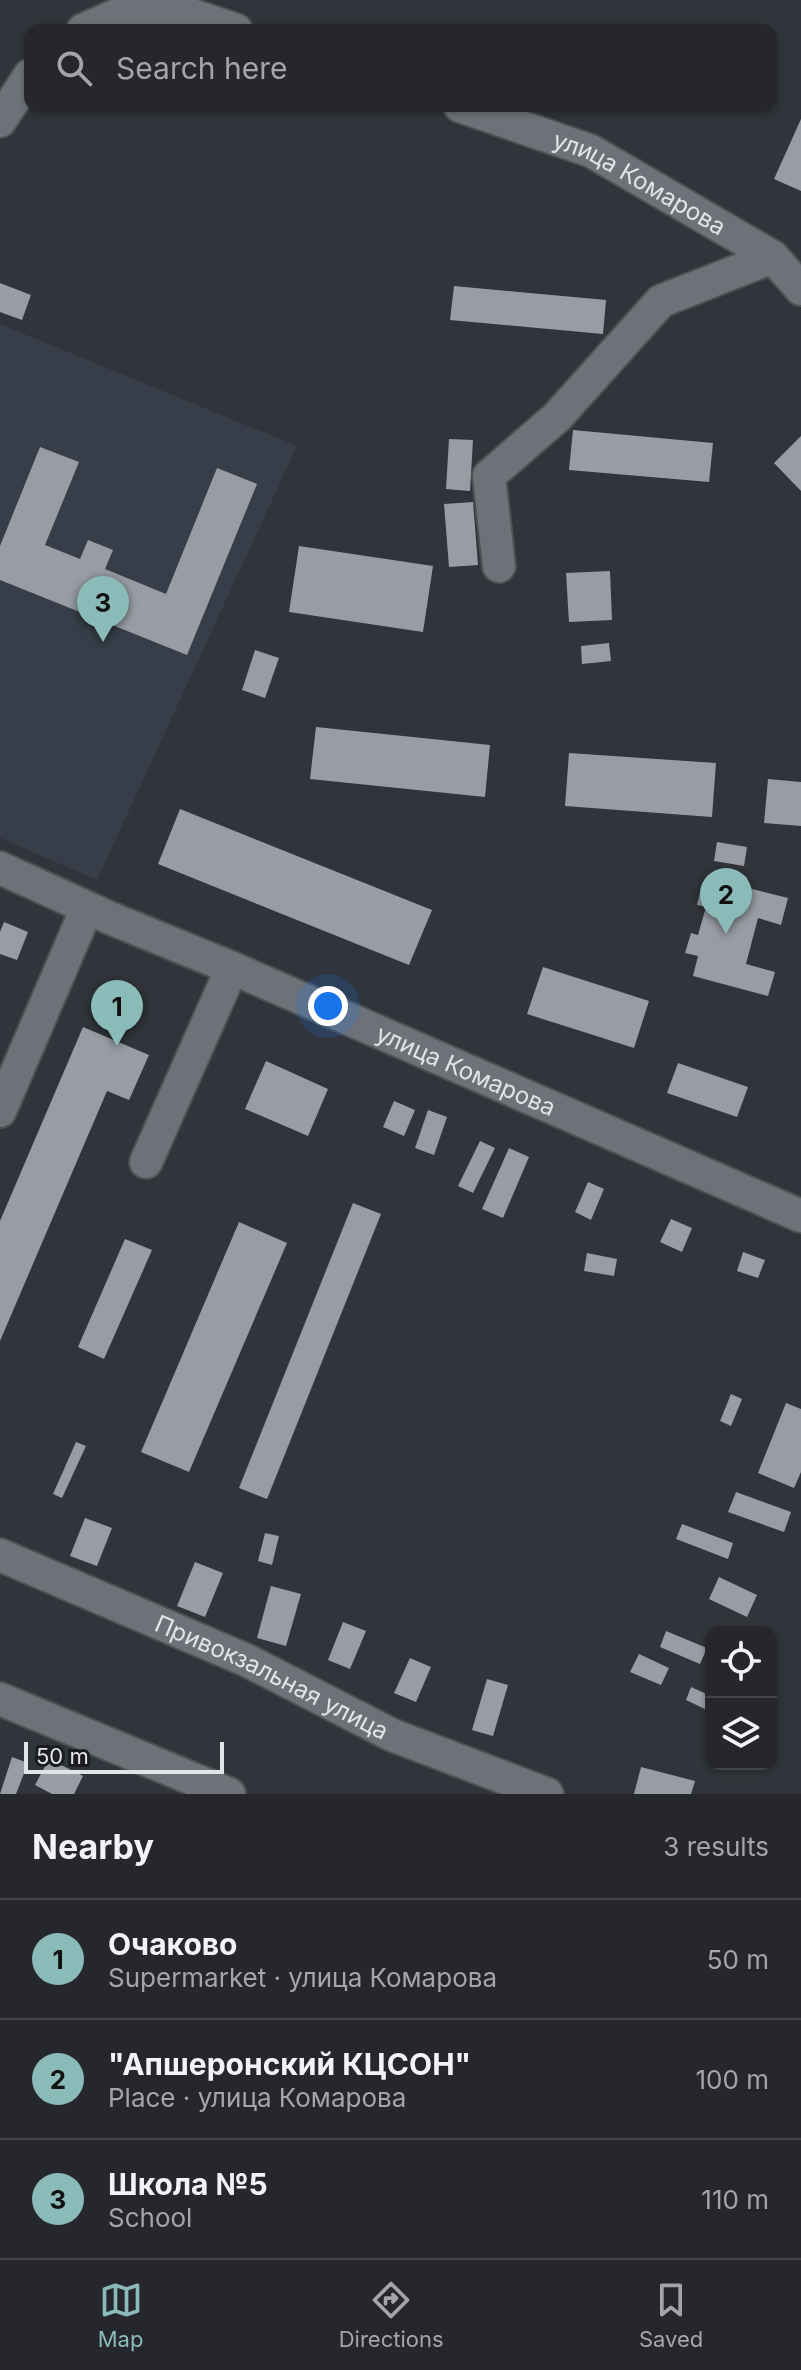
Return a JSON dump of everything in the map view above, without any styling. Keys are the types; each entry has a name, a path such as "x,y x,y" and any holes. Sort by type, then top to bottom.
{"street":[{"path":"85,19 128,10 177,10 218,24"},
{"path":"0,121 24,84"},
{"name":"улица Комарова","path":"477,112 591,151 773,257 801,289"},
{"path":"499,566 489,476 557,417 661,301 773,257"},
{"name":"улица Комарова","path":"0,868 801,1216"},
{"path":"0,1111 87,908"},
{"path":"146,1162 232,968"},
{"name":"Привокзальная улица","path":"0,1555 246,1660 392,1735 547,1794"},
{"path":"0,1699 229,1794"}],"shaded area":[{"path":"0,324 297,446 97,880 0,838"}],"building":[{"path":"801,119 801,191 774,179"},
{"path":"0,283 31,295 22,320 0,312"},
{"path":"454,286 606,300 603,334 450,320"},
{"path":"573,430 713,443 709,482 569,470"},
{"path":"801,436 801,491 774,463"},
{"path":"449,439 473,440 470,491 446,489"},
{"path":"40,447 79,462 45,545 80,559 88,540 113,550 105,569 166,594 217,468 257,484 187,655 0,580 0,546"},
{"path":"473,502 478,565 449,567 444,504"},
{"path":"299,546 433,566 423,632 289,612"},
{"path":"610,571 612,620 569,622 566,573"},
{"path":"609,643 611,661 582,664 581,646"},
{"path":"255,650 279,658 265,698 242,690"},
{"path":"316,727 490,745 485,797 310,779"},
{"path":"569,753 716,763 712,817 565,806"},
{"path":"768,779 801,782 801,826 764,823"},
{"path":"180,809 432,910 409,965 158,864"},
{"path":"717,842 747,847 744,866 714,861"},
{"path":"728,872 747,877 744,887 788,898 781,925 758,918 746,964 775,972 768,996 693,976 698,956 685,953 691,933 698,935 706,907 697,905 702,884 711,887 714,879 725,882"},
{"path":"4,922 28,932 17,960 0,954 0,932"},
{"path":"543,967 649,1001 634,1048 527,1014"},
{"path":"83,1027 149,1055 129,1100 107,1091 0,1341 0,1221"},
{"path":"266,1061 328,1089 308,1136 245,1109"},
{"path":"678,1063 748,1087 737,1117 667,1093"},
{"path":"394,1101 415,1110 404,1136 383,1127"},
{"path":"428,1110 447,1117 434,1155 415,1148"},
{"path":"480,1141 495,1148 473,1193 458,1186"},
{"path":"509,1148 529,1157 503,1218 482,1209"},
{"path":"588,1182 604,1189 591,1220 575,1212"},
{"path":"353,1203 381,1214 267,1499 239,1488"},
{"path":"671,1219 692,1228 682,1252 660,1242"},
{"path":"239,1222 287,1243 189,1472 141,1452"},
{"path":"125,1239 152,1250 104,1359 78,1347"},
{"path":"743,1252 765,1260 758,1278 737,1271"},
{"path":"587,1253 617,1259 614,1276 584,1271"},
{"path":"731,1394 742,1399 731,1426 720,1421"},
{"path":"786,1403 801,1409 801,1472 794,1488 758,1473"},
{"path":"76,1442 86,1446 62,1498 53,1494"},
{"path":"736,1492 791,1512 784,1532 728,1512"},
{"path":"85,1518 112,1528 97,1566 70,1556"},
{"path":"682,1524 733,1543 728,1559 676,1539"},
{"path":"265,1533 279,1536 272,1565 258,1561"},
{"path":"195,1562 223,1573 205,1617 177,1606"},
{"path":"719,1577 757,1595 747,1617 709,1599"},
{"path":"271,1586 301,1594 286,1646 257,1638"},
{"path":"343,1622 366,1631 350,1669 328,1660"},
{"path":"666,1631 705,1647 705,1653 700,1664 660,1647"},
{"path":"639,1654 669,1668 661,1685 630,1672"},
{"path":"410,1658 431,1667 416,1702 394,1693"},
{"path":"487,1679 508,1685 493,1736 472,1730"},
{"path":"691,1687 705,1693 705,1709 686,1700"},
{"path":"12,1757 28,1763 16,1794 0,1794"},
{"path":"49,1759 83,1776 74,1794 52,1794 35,1785"},
{"path":"641,1767 695,1781 691,1794 634,1794"}],"place":[{"name":"Школа №5","path":"103,642"},
{"name":"\"Апшеронский КЦСОН\"","path":"726,934"},
{"name":"Очаково","path":"117,1046"}]}
